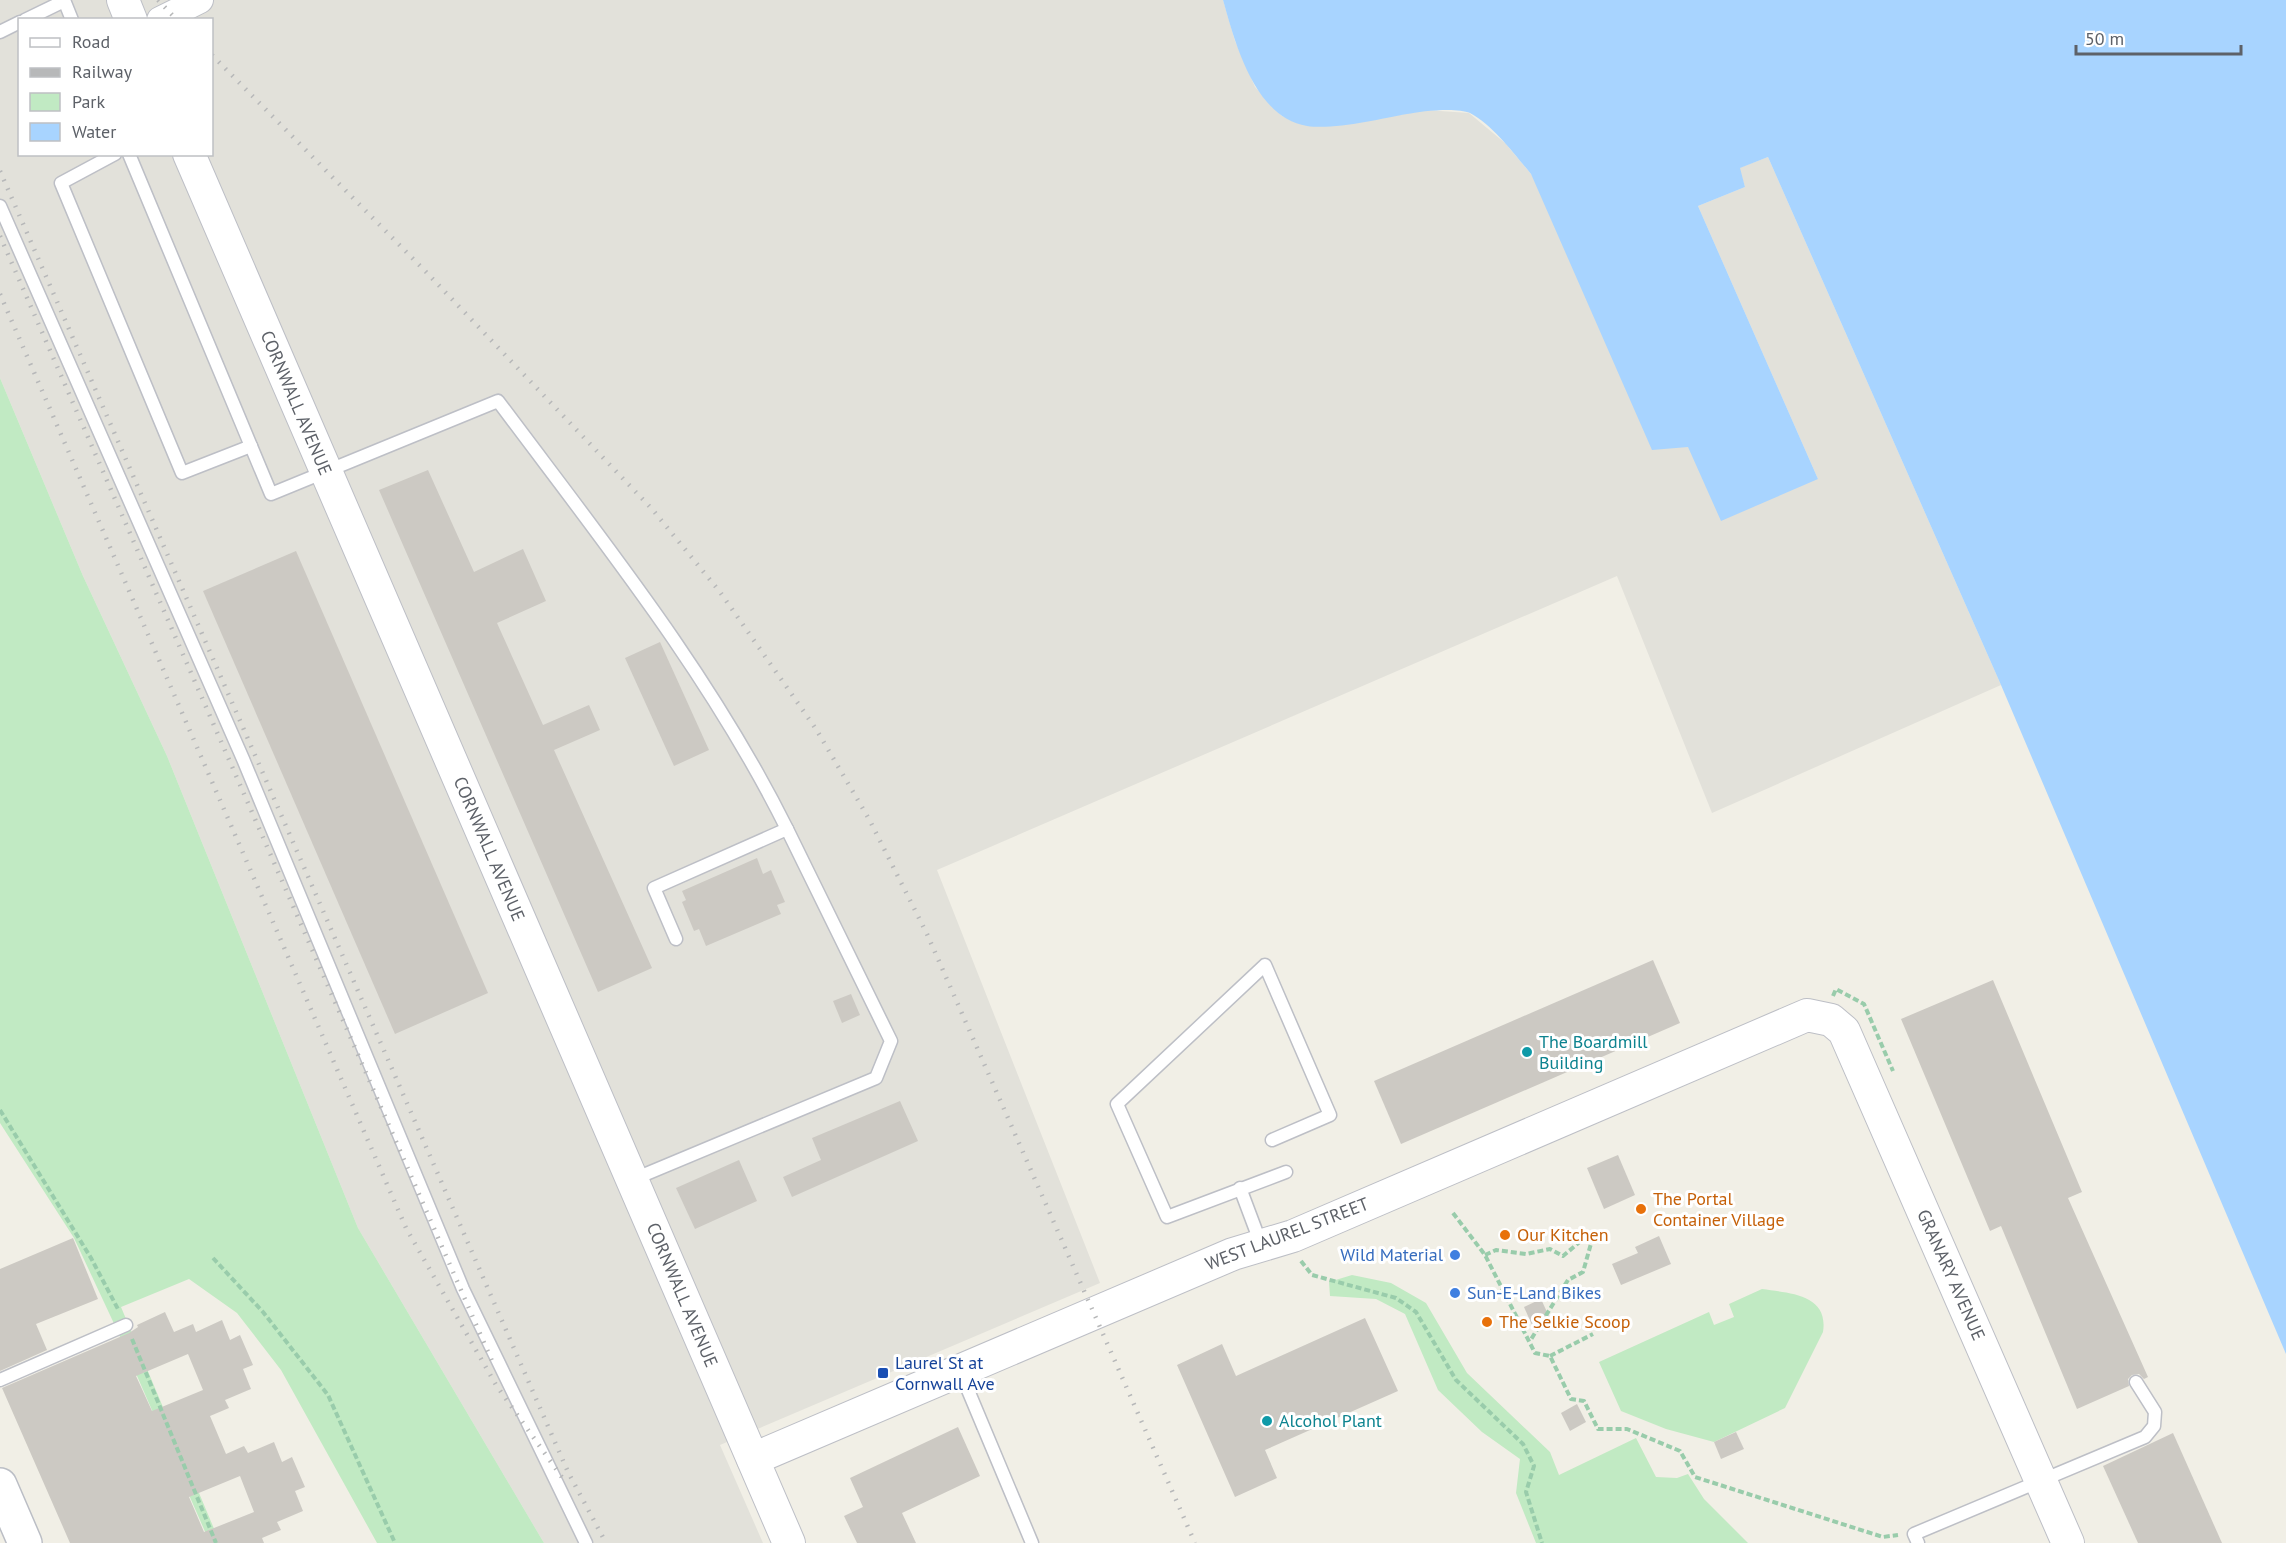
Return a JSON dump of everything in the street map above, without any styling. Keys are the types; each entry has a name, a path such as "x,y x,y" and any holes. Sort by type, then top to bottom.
{"main road":[{"path":"0,1485 25,1543"}],"street":[{"path":"123,0 130,18"},
{"path":"164,18 200,0"},
{"name":"CORNWALL AVENUE","path":"190,156 789,1543"},
{"name":"WEST LAUREL STREET","path":"753,1459 1233,1254 1293,1236 1807,1015 1822,1017"},
{"name":"GRANARY AVENUE","path":"1822,1017 1844,1031 2068,1543"}],"lane":[{"path":"29,18 64,0 71,18"},
{"path":"0,32 18,23"},
{"path":"111,156 62,183 182,473 251,446"},
{"path":"130,156 271,494 498,400 692,663 771,797 891,1041 876,1078 632,1180"},
{"path":"0,206 243,759 463,1289 586,1543"},
{"path":"676,939 654,888 787,829"},
{"path":"1272,1140 1330,1115 1265,965 1117,1104 1167,1217 1286,1172"},
{"path":"1240,1188 1262,1245"},
{"path":"0,1380 126,1325"},
{"path":"959,1370 1032,1543"},
{"path":"1916,1538 2151,1432 2155,1412 2136,1382"}],"path":[{"path":"0,1110 91,1258 126,1325 216,1543"},
{"path":"1452,1213 1485,1255 1535,1353 1550,1356 1593,1334"},
{"path":"1485,1255 1496,1250 1526,1254 1550,1249 1563,1256 1588,1235 1592,1240 1583,1272 1568,1280 1529,1341"},
{"path":"213,1258 263,1312 328,1395 395,1543"},
{"path":"1301,1261 1312,1275 1396,1298 1416,1312 1455,1380 1523,1444 1534,1466 1526,1492 1542,1543"},
{"path":"1550,1356 1571,1399 1584,1401 1598,1429 1627,1429 1680,1450 1695,1477 1883,1537 1916,1538"}],"shaded area":[{"path":"0,0 1223,0 1235,41 1255,87 1282,116 1308,126 1361,122 1425,110 1469,113 1505,143 1531,174 1688,447 1818,479 1698,206 1745,187 1739,168 1768,157 2001,685 1712,813 1617,576 937,870 1100,1283 720,1445 763,1543 544,1543 358,1228 167,756 83,576 0,378"}],"green space":[{"path":"0,378 83,576 167,756 358,1228 544,1543 377,1543 281,1370 237,1313 189,1279 121,1307 220,1543 210,1543 117,1330 74,1238 0,1123"},
{"path":"1352,1275 1391,1283 1426,1303 1467,1373 1550,1452 1559,1475 1636,1438 1656,1477 1677,1478 1688,1474 1704,1499 1748,1543 1536,1543 1516,1493 1520,1459 1482,1432 1438,1390 1405,1314 1376,1299 1330,1296 1329,1282"},
{"path":"1762,1289 1795,1294 1805,1298 1820,1310 1823,1319 1823,1332 1785,1408 1714,1442 1666,1429 1621,1411 1599,1362 1709,1312 1714,1325 1734,1317 1729,1304"}],"water":[{"path":"1223,0 2286,0 2286,1354 2001,685 1768,157 1740,168 1745,187 1698,206 1818,479 1721,521 1688,447 1652,450 1531,174 1495,133 1479,118 1457,110 1421,112 1330,127 1307,126 1289,120 1274,109 1250,76 1241,57"}],"building":[{"path":"428,470 474,572 523,549 546,601 497,623 543,725 589,705 600,730 554,750 652,968 598,992 379,490"},
{"path":"296,551 488,993 395,1034 203,591"},
{"path":"660,642 709,750 674,766 625,658"},
{"path":"757,858 763,874 771,870 785,902 777,905 781,914 706,946 699,929 694,931 682,902 686,900 682,891"},
{"name":"The Boardmill Building","path":"1653,960 1680,1023 1401,1144 1374,1081"},
{"path":"1993,980 2082,1192 2068,1198 2148,1377 2144,1379 2139,1374 2132,1375 2128,1379 2129,1386 2077,1409 2001,1226 1990,1231 1901,1019"},
{"path":"851,994 860,1015 842,1023 833,1001"},
{"path":"900,1101 918,1141 792,1197 783,1177 821,1160 812,1138"},
{"path":"1618,1155 1635,1195 1604,1209 1587,1168"},
{"path":"739,1160 757,1201 695,1229 676,1188"},
{"path":"1659,1236 1671,1264 1621,1285 1612,1264 1638,1253 1635,1247"},
{"path":"73,1238 98,1299 36,1324 47,1350 0,1371 0,1269"},
{"path":"1541,1299 1553,1325 1532,1325 1524,1307"},
{"path":"165,1312 174,1332 193,1324 196,1332 222,1320 230,1340 240,1335 253,1365 243,1369 251,1389 225,1400 229,1408 210,1416 226,1454 244,1446 248,1453 274,1442 282,1462 292,1457 305,1487 295,1491 303,1511 277,1522 281,1530 262,1538 264,1543 70,1543 2,1388 129,1333 138,1327 137,1325","holes":["188,1354 203,1390 152,1411 136,1376","240,1476 254,1512 204,1532 189,1497"]},
{"name":"Alcohol Plant","path":"1365,1318 1398,1391 1265,1450 1277,1478 1235,1497 1177,1365 1222,1344 1236,1376"},
{"path":"1577,1404 1586,1422 1570,1431 1561,1413"},
{"path":"958,1427 980,1476 902,1513 916,1543 857,1543 844,1516 863,1507 850,1478"},
{"path":"1736,1432 1744,1449 1721,1459 1714,1442"},
{"path":"2173,1433 2222,1543 2138,1543 2103,1466"}],"railway":[{"path":"158,0 175,18"},
{"path":"213,56 427,273 652,509 720,592 816,729 869,819 927,934 1195,1543"},
{"path":"0,171 568,1472 606,1543"},
{"path":"0,236 492,1361"},
{"path":"0,294 406,1228 496,1385 566,1483"}],"place":[{"name":"The Boardmill Building","path":"1527,1052"},
{"name":"The Portal Container Village","path":"1641,1209"},
{"name":"Our Kitchen","path":"1505,1235"},
{"name":"Wild Material","path":"1455,1255"},
{"name":"Sun-E-Land Bikes","path":"1455,1293"},
{"name":"The Selkie Scoop","path":"1487,1322"},
{"name":"Laurel St at Cornwall Ave","path":"883,1373"},
{"name":"Alcohol Plant","path":"1267,1421"}]}
